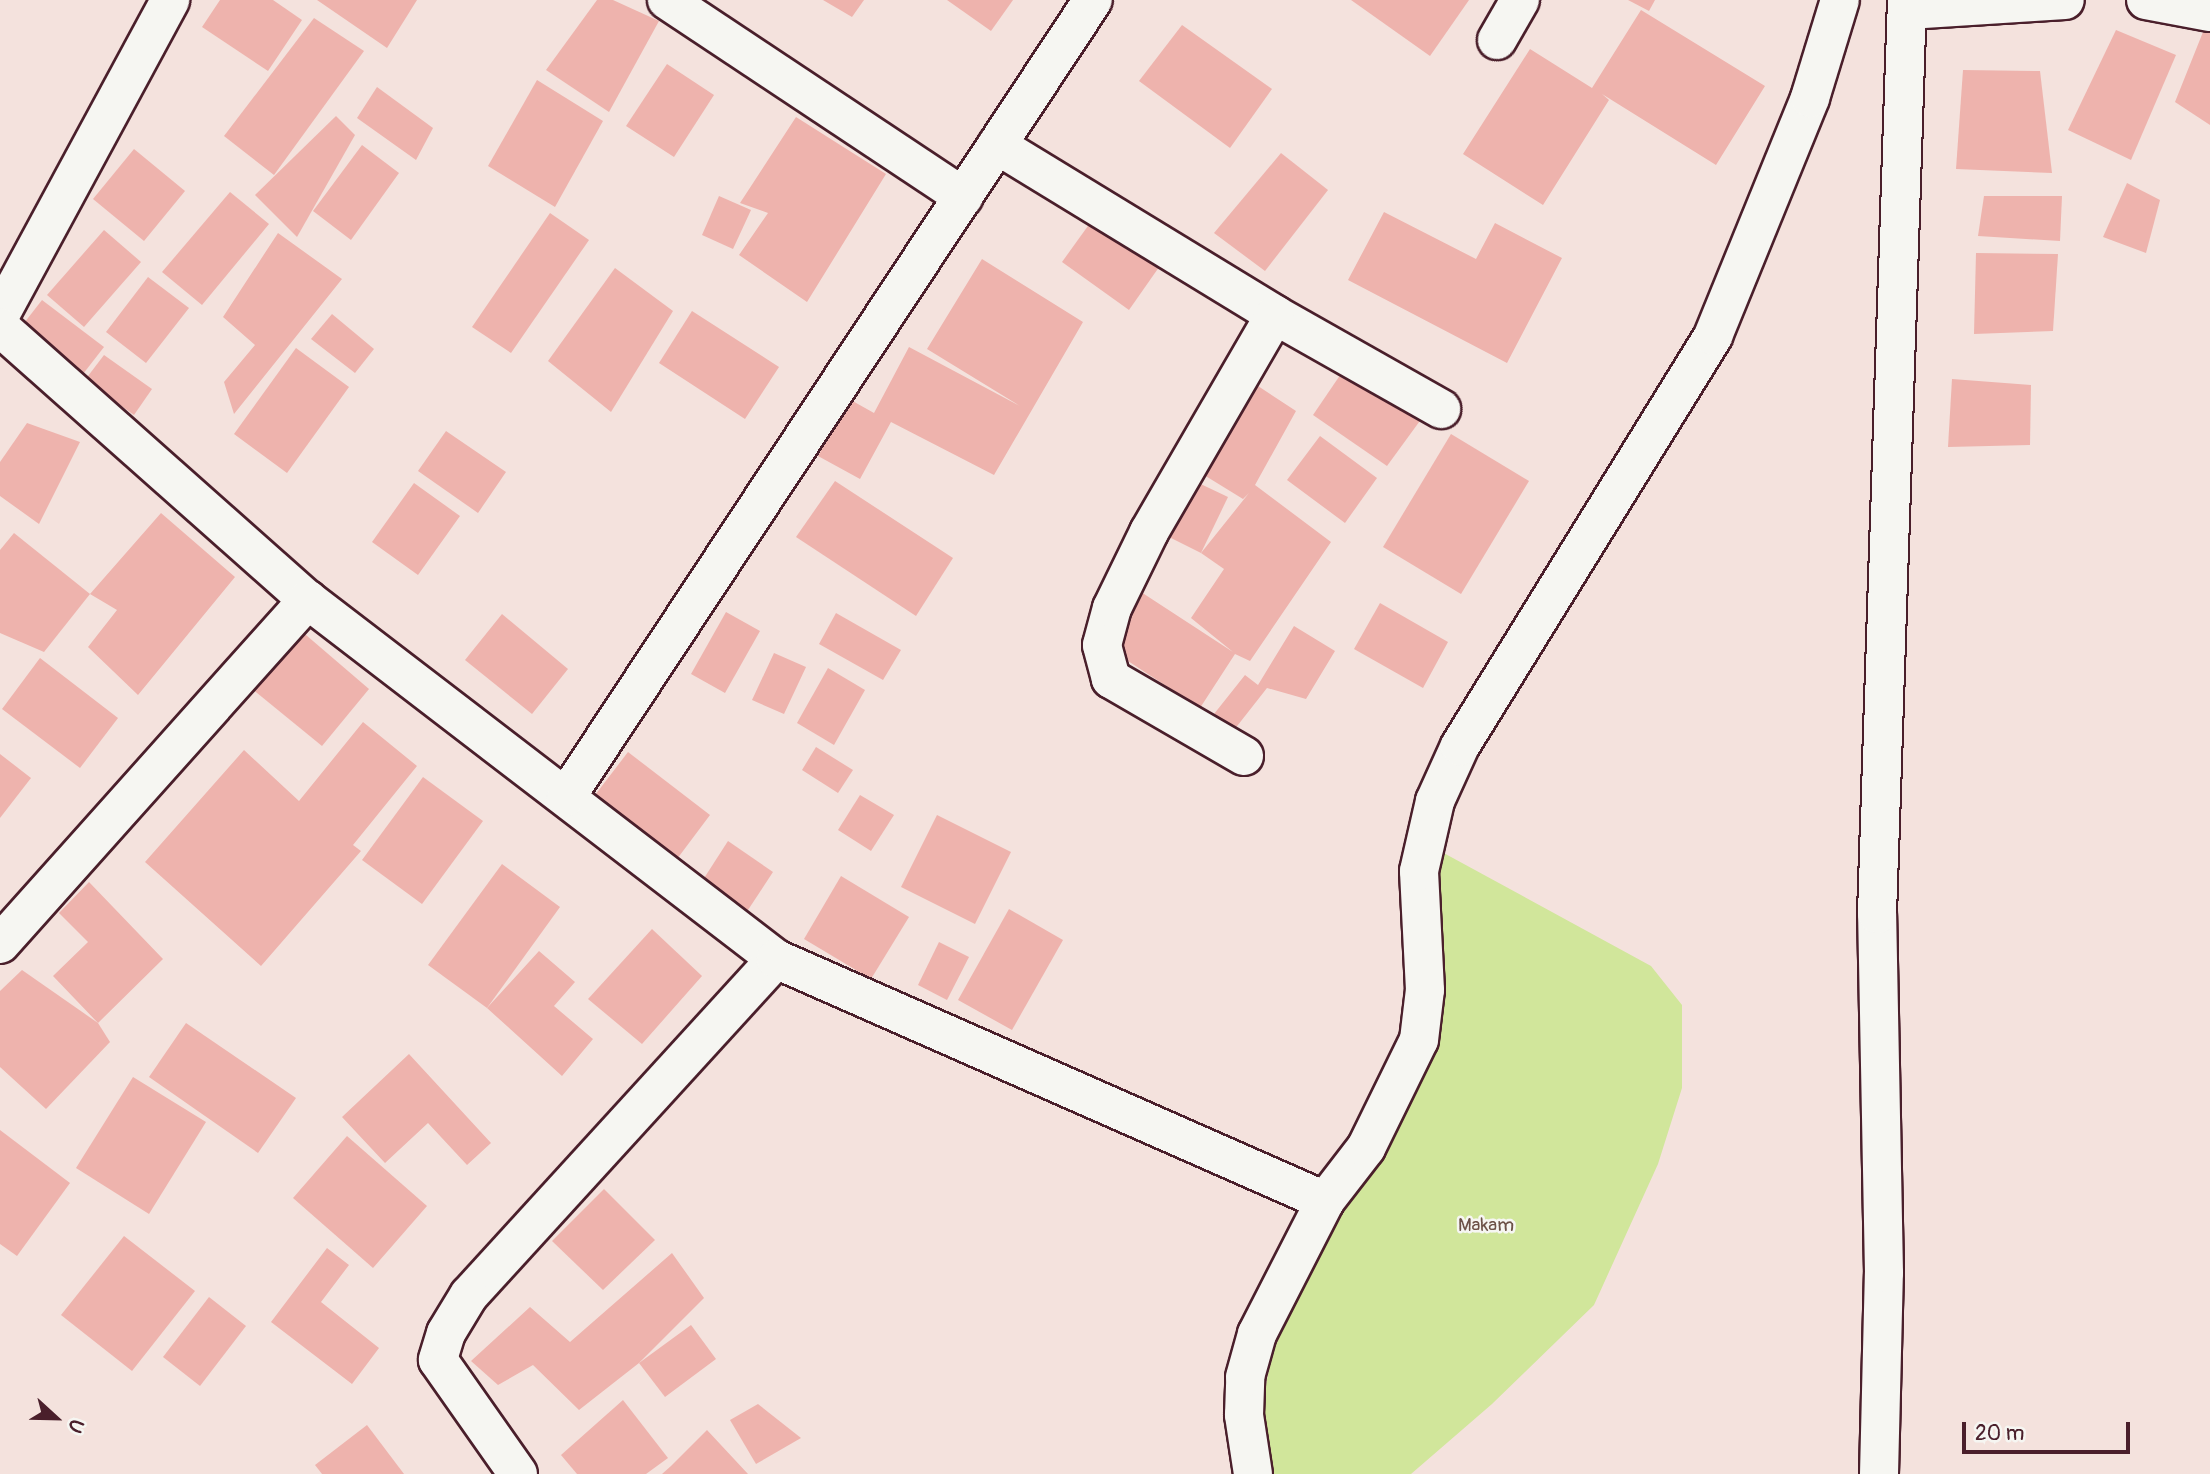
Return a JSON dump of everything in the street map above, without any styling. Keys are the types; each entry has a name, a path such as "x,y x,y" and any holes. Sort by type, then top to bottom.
{"street":[{"path":"0,315 170,0"},
{"path":"667,0 963,197"},
{"path":"566,797 1093,0"},
{"path":"1497,40 1520,0"},
{"path":"1253,1474 1244,1415 1245,1377 1257,1334 1325,1201 1366,1148 1419,1040 1424,990 1419,871 1435,802 1460,746 1713,336 1810,98 1840,0"},
{"path":"1879,1474 1884,1273 1877,914 1908,5 2065,0"},
{"path":"2146,0 2210,12"},
{"path":"997,145 1275,315 1441,409"},
{"path":"1244,756 1111,680 1102,645 1149,532 1275,315"},
{"path":"0,327 308,600 776,959 1325,1201"},
{"path":"0,944 308,600"},
{"path":"518,1474 438,1360 446,1333 470,1295 776,959"}],"green space":[{"name":"Makam","path":"1440,851 1651,966 1682,1005 1682,1088 1658,1164 1594,1305 1492,1404 1411,1474 1267,1474 1260,1416 1272,1354 1302,1282 1368,1170 1434,920"}],"building":[{"path":"220,0 273,0 302,20 268,71 202,27"},
{"path":"317,0 417,0 387,48"},
{"path":"597,0 613,0 659,21 609,112 546,70"},
{"path":"823,0 864,0 852,17"},
{"path":"947,0 1013,0 991,31"},
{"path":"1351,0 1469,0 1430,56"},
{"path":"1628,0 1655,0 1649,11"},
{"path":"1641,10 1765,86 1716,165 1602,94 1609,100 1543,205 1463,154 1530,49 1592,88"},
{"path":"314,18 364,51 274,175 224,136"},
{"path":"1182,25 1272,89 1230,148 1139,81"},
{"path":"2205,27 2210,29 2210,125 2175,102"},
{"path":"2116,30 2176,55 2131,160 2068,130"},
{"path":"667,64 714,95 674,157 626,126"},
{"path":"1963,70 2040,71 2052,173 1956,169"},
{"path":"537,80 603,121 555,207 488,166"},
{"path":"377,87 433,128 416,160 357,118"},
{"path":"336,116 355,135 297,237 255,195"},
{"path":"796,117 886,174 807,302 739,255 768,213 740,203"},
{"path":"362,145 399,173 351,240 313,211"},
{"path":"134,149 185,191 144,241 93,199"},
{"path":"1281,153 1328,190 1265,271 1214,233"},
{"path":"2127,183 2160,200 2146,253 2103,237"},
{"path":"230,192 269,224 202,305 162,272"},
{"path":"719,196 751,210 733,249 702,235"},
{"path":"1984,196 2062,196 2060,241 1978,236"},
{"path":"1098,212 1164,260 1129,310 1062,262"},
{"path":"1384,212 1476,259 1495,223 1562,258 1507,363 1348,280"},
{"path":"550,213 589,240 511,353 472,327"},
{"path":"104,230 141,262 84,327 47,295"},
{"path":"278,233 342,279 234,414 224,382 255,345 223,317"},
{"path":"1976,253 2058,254 2053,331 1974,334"},
{"path":"982,259 1083,322 994,475 891,422 860,479 818,456 849,399 874,413 909,347 1020,406 927,349"},
{"path":"615,268 673,311 611,412 548,361"},
{"path":"148,277 189,308 146,363 106,332"},
{"path":"42,300 104,347 83,374 21,327"},
{"path":"692,311 779,367 745,419 659,363"},
{"path":"332,314 374,349 355,373 311,339"},
{"path":"296,348 349,387 287,473 234,434"},
{"path":"104,355 152,389 134,415 85,380"},
{"path":"1347,365 1422,418 1387,466 1313,415"},
{"path":"1952,379 2031,385 2030,445 1948,447"},
{"path":"1258,386 1296,411 1255,485 1331,542 1250,661 1235,654 1200,708 1105,646 1141,592 1233,652 1191,618 1224,569 1201,553 1249,493 1243,499 1204,475"},
{"path":"27,423 80,442 39,524 0,496 0,462"},
{"path":"446,431 506,472 478,513 418,471"},
{"path":"1451,434 1529,481 1461,594 1383,547"},
{"path":"1320,436 1377,478 1345,523 1287,480"},
{"path":"1188,478 1228,497 1201,553 1161,533"},
{"path":"835,481 953,558 916,616 796,537"},
{"path":"414,483 460,516 418,575 372,542"},
{"path":"161,513 235,577 138,695 88,647 117,610 90,594"},
{"path":"14,533 90,594 44,652 0,633 0,550"},
{"path":"1380,603 1448,642 1423,688 1354,649"},
{"path":"726,612 760,631 725,693 691,674"},
{"path":"836,613 901,650 883,680 819,644"},
{"path":"502,614 568,669 532,714 465,660"},
{"path":"1294,626 1335,651 1306,699 1267,688 1234,730 1214,714 1245,675 1258,685"},
{"path":"299,629 369,689 322,746 251,688"},
{"path":"774,653 806,667 784,714 752,700"},
{"path":"40,658 118,718 80,768 2,709"},
{"path":"828,668 865,690 834,745 797,723"},
{"path":"363,722 417,766 353,845 361,851 261,966 145,862 244,750 299,801"},
{"path":"816,747 853,770 838,793 802,770"},
{"path":"628,752 710,815 674,863 592,799"},
{"path":"0,754 31,778 0,818"},
{"path":"423,777 483,821 422,904 362,860"},
{"path":"860,795 894,815 871,851 838,830"},
{"path":"937,815 1011,852 975,924 901,887"},
{"path":"728,841 773,872 744,916 699,886"},
{"path":"502,864 560,907 487,1008 428,965"},
{"path":"841,876 909,917 871,979 804,939"},
{"path":"89,882 163,959 98,1023 53,976 88,942 59,913"},
{"path":"1009,909 1063,940 1012,1030 958,1000"},
{"path":"652,929 702,976 642,1044 588,999"},
{"path":"939,942 969,957 947,1000 918,985"},
{"path":"539,951 575,982 554,1006 593,1039 562,1076 487,1008"},
{"path":"22,970 98,1023 110,1042 46,1109 0,1067 0,991"},
{"path":"186,1023 296,1098 258,1153 149,1077"},
{"path":"409,1054 491,1143 467,1165 428,1123 385,1163 342,1117"},
{"path":"133,1077 206,1122 149,1214 76,1168"},
{"path":"0,1130 70,1183 17,1256 0,1244"},
{"path":"347,1136 427,1206 373,1268 293,1198"},
{"path":"604,1189 655,1240 603,1290 552,1241"},
{"path":"124,1236 195,1291 132,1371 61,1315"},
{"path":"327,1248 349,1265 321,1302 379,1348 352,1384 271,1322"},
{"path":"672,1253 704,1298 639,1363 579,1410 533,1365 498,1385 471,1361 530,1307 570,1342"},
{"path":"209,1297 246,1326 200,1386 163,1357"},
{"path":"691,1325 716,1359 665,1397 639,1363"},
{"path":"623,1400 668,1458 646,1474 577,1474 561,1455"},
{"path":"758,1404 801,1438 756,1464 730,1420"},
{"path":"367,1425 404,1474 322,1474 315,1465"},
{"path":"707,1430 748,1474 662,1474 671,1466"}]}
